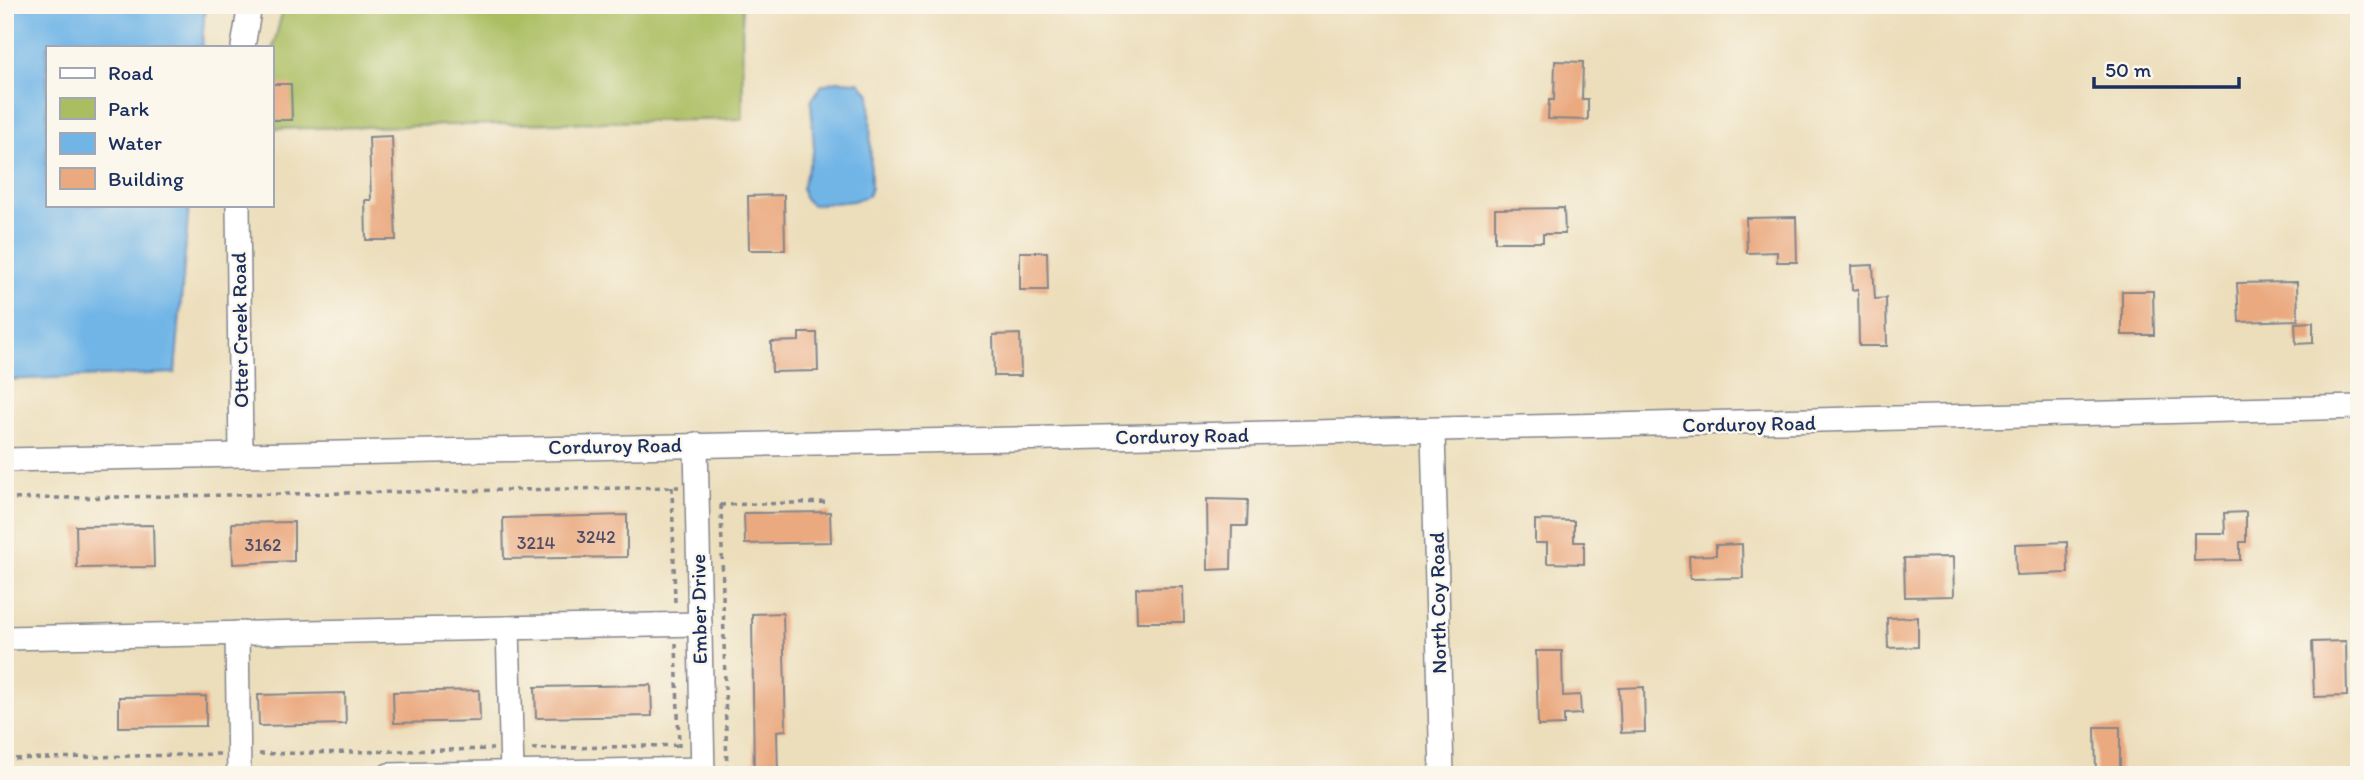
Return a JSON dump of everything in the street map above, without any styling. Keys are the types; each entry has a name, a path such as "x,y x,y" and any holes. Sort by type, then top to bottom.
{"street":[{"path":"243,46 250,5"},
{"name":"Otter Creek Road","path":"238,206 241,455"},
{"name":"Corduroy Road","path":"5,460 696,444 1433,432 2359,407"},
{"name":"North Coy Road","path":"1433,432 1442,775"},
{"name":"Ember Drive","path":"696,444 703,772"},
{"path":"5,638 700,624"},
{"path":"508,628 512,772"},
{"path":"237,633 238,764"},
{"path":"388,775 703,772"}],"path":[{"path":"5,499 697,496 720,505 830,502"},
{"path":"720,505 727,775"},
{"path":"5,759 238,764 726,741"}],"green space":[{"path":"284,5 742,5 743,119 273,129 273,48"}],"water":[{"path":"5,5 205,5 202,46 46,46 46,206 189,206 175,373 5,380"},
{"path":"837,81 859,82 870,94 871,188 868,196 853,201 812,205 804,198 802,188 814,149 811,101 822,85"}],"building":[{"path":"1555,61 1583,62 1582,99 1588,99 1588,120 1548,119 1549,100 1554,100"},
{"path":"273,84 291,84 292,120 273,120"},
{"path":"392,136 396,240 366,240 365,200 371,200 369,137"},
{"path":"784,195 785,250 749,250 748,196"},
{"path":"1564,208 1565,234 1543,234 1543,242 1495,242 1495,209"},
{"path":"1796,217 1797,262 1777,262 1777,252 1747,253 1746,218"},
{"path":"1020,252 1047,252 1048,290 1020,290"},
{"path":"1873,265 1875,299 1886,298 1887,346 1859,346 1858,289 1852,290 1851,266"},
{"path":"2297,282 2298,320 2239,322 2237,283"},
{"path":"2122,291 2153,291 2154,335 2122,335"},
{"path":"2313,322 2313,343 2296,344 2295,323"},
{"path":"799,333 817,333 818,371 772,372 771,342 799,341"},
{"path":"1020,334 1021,376 994,376 993,335"},
{"path":"1207,499 1248,500 1247,526 1232,526 1231,569 1208,570"},
{"path":"830,512 831,542 745,544 744,513"},
{"path":"2246,512 2246,542 2240,542 2240,560 2194,561 2194,533 2225,533 2224,513"},
{"path":"627,515 627,557 504,559 503,518"},
{"path":"1535,520 1574,521 1574,542 1584,542 1584,564 1547,563 1547,543 1535,543"},
{"path":"294,522 294,561 233,564 232,523"},
{"path":"153,525 154,567 77,568 76,526"},
{"path":"2067,542 2068,573 2016,575 2015,544"},
{"path":"1742,544 1743,578 1690,579 1689,556 1716,555 1716,545"},
{"path":"1953,557 1954,596 1905,597 1904,558"},
{"path":"1183,587 1184,622 1137,622 1136,588"},
{"path":"783,613 786,730 777,731 778,775 754,775 752,614"},
{"path":"1918,617 1918,647 1888,648 1887,618"},
{"path":"2346,641 2347,696 2314,697 2312,642"},
{"path":"1536,651 1562,651 1563,696 1580,695 1581,714 1564,715 1564,725 1538,726"},
{"path":"651,685 652,716 536,718 535,687"},
{"path":"1644,687 1645,732 1621,733 1619,688"},
{"path":"479,690 480,721 394,723 393,692"},
{"path":"345,693 346,724 259,726 258,695"},
{"path":"206,696 206,726 119,727 119,697"},
{"path":"2095,727 2120,727 2120,773 2096,774"}]}
